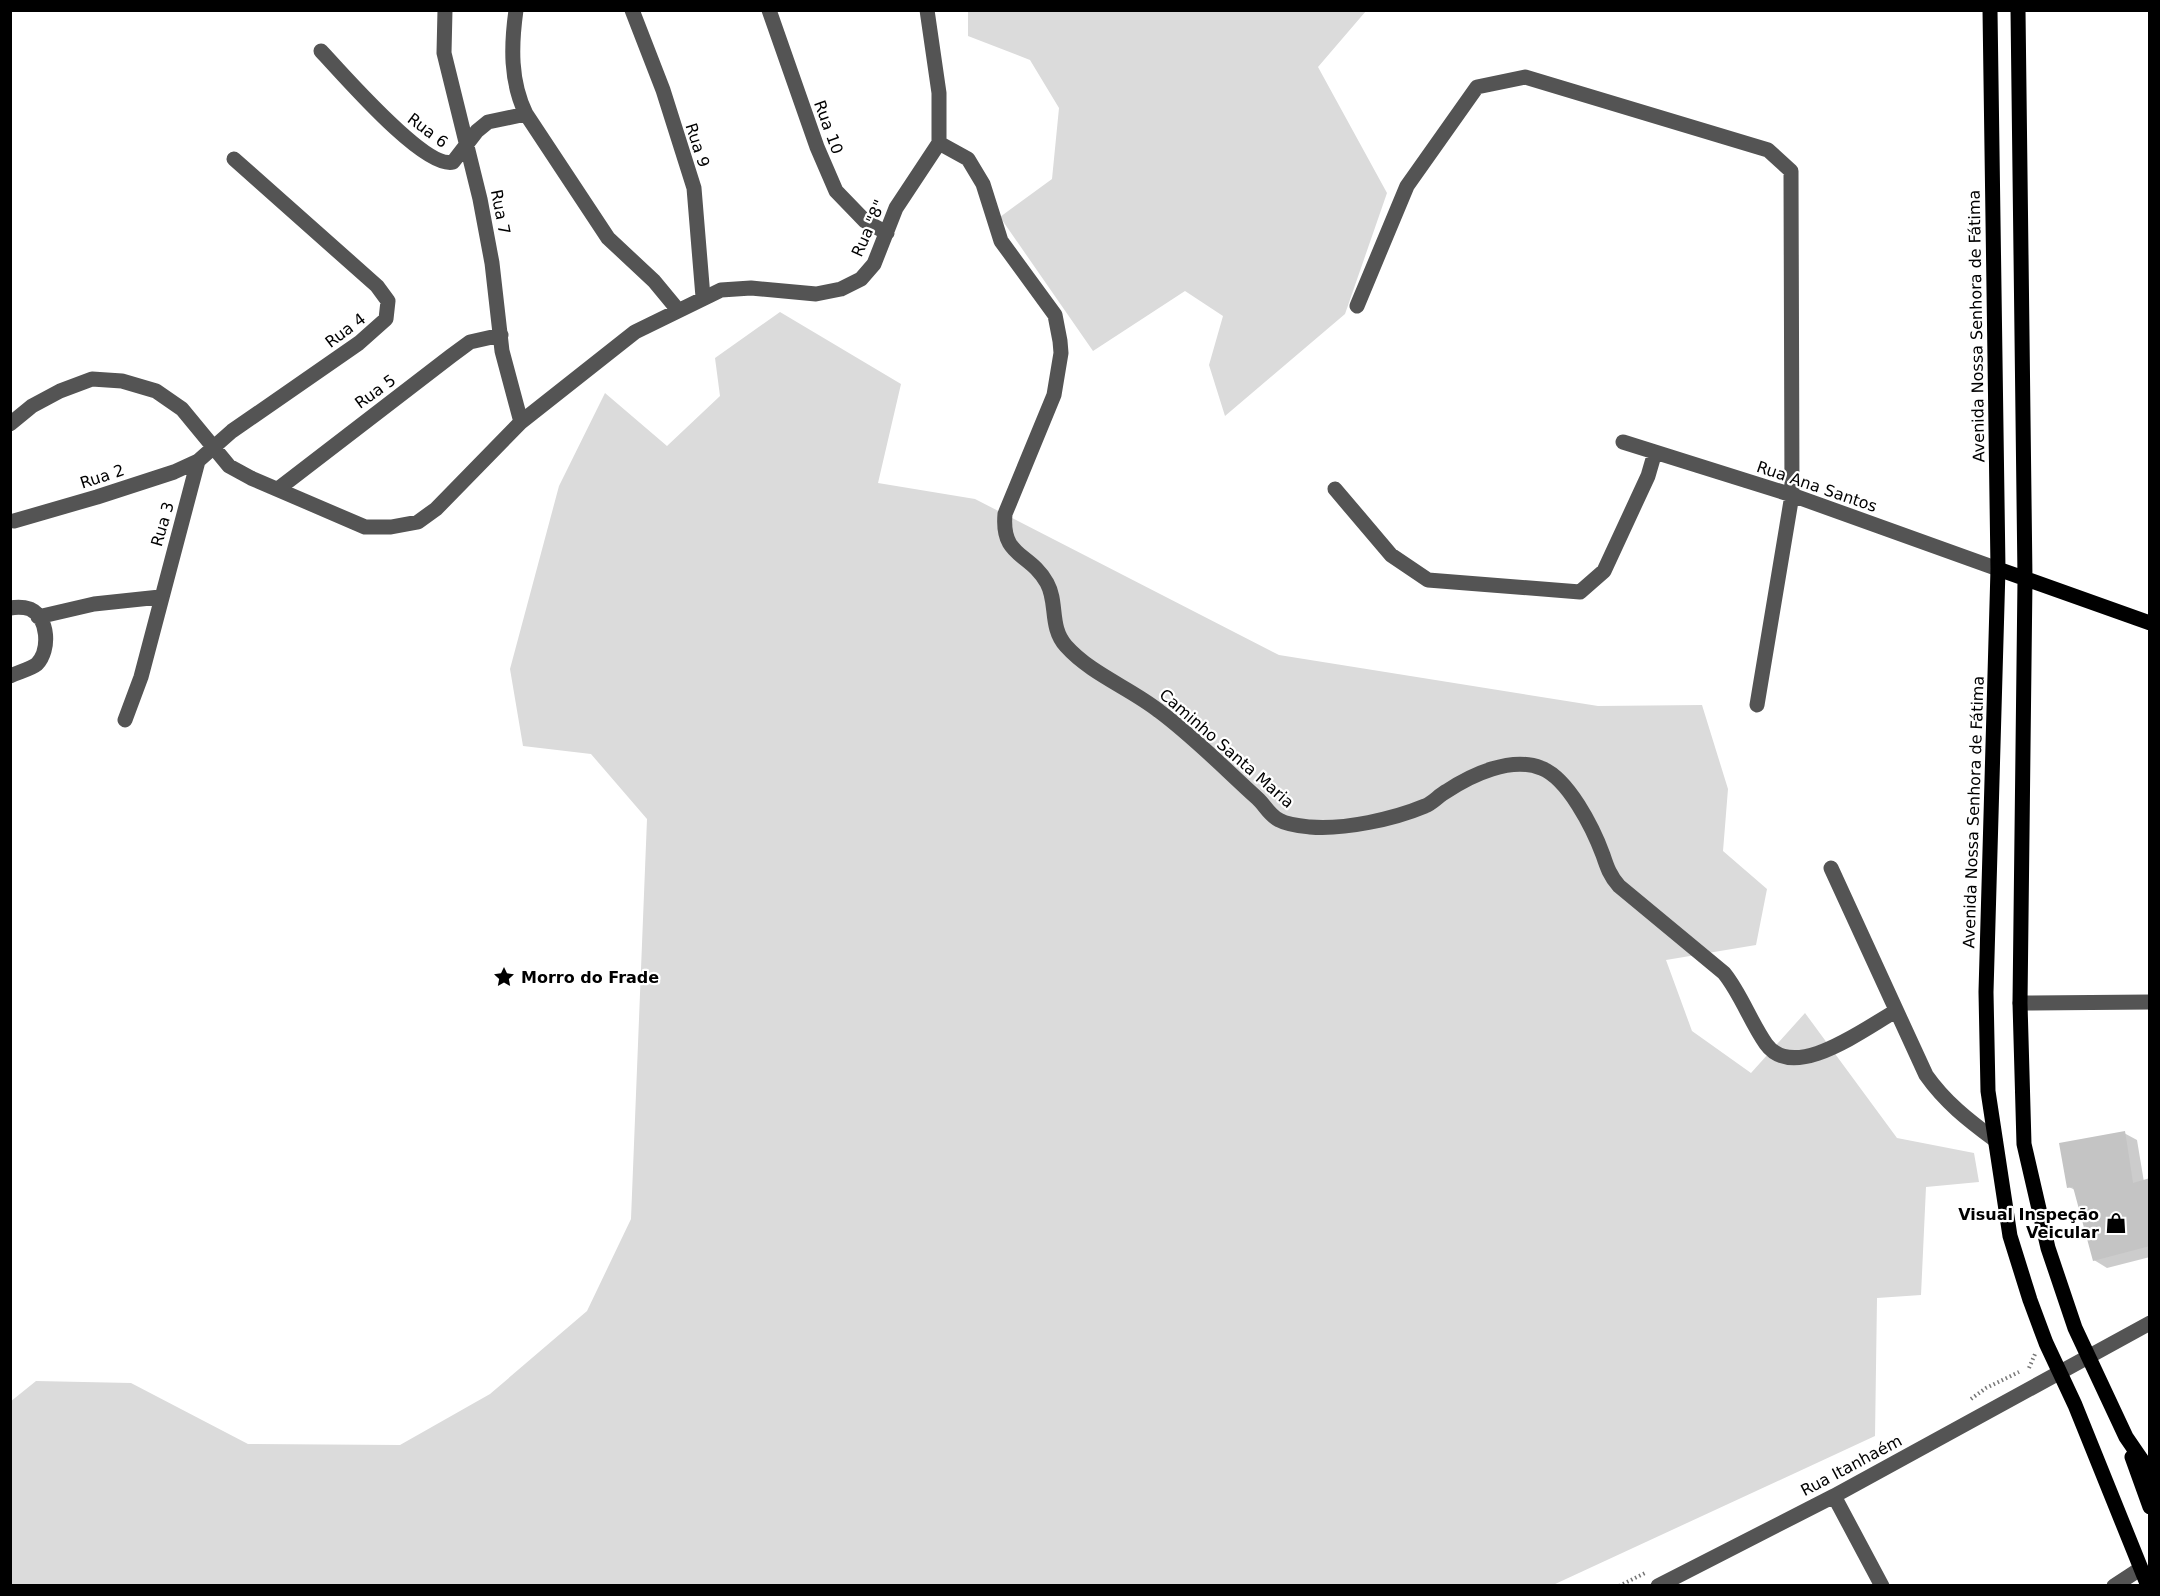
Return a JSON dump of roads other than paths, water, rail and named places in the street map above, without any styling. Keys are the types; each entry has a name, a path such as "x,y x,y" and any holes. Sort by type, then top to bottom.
{"main road":[{"name":"Avenida Nossa Senhora de Fátima","path":"1990,10 1998,569 1986,992 1988,1091 2010,1236 2046,1343 2148,1586"},
{"path":"2018,10 2025,579 2020,1003 2024,1144 2048,1248 2075,1329 2126,1437 2150,1507"},
{"path":"1998,569 2150,623"},
{"path":"2126,1437 2150,1472"}],"street":[{"name":"Rua 7","path":"445,10 444,53 487,232 505,362 521,422"},
{"path":"516,10 513,50 514,78 518,97 526,114 608,237 654,281 678,310"},
{"name":"Rua 9","path":"632,10 663,90 694,188 704,297"},
{"name":"Rua 10","path":"769,10 820,155 836,191 865,221 887,233"},
{"path":"927,10 939,93 939,143"},
{"name":"Rua 6","path":"321,51 394,127 435,160 447,164 453,162 467,147 477,131 488,122 526,114"},
{"path":"1357,306 1407,186 1477,87 1525,77 1768,150 1791,171 1792,495 1757,705"},
{"name":"Rua \"8\"","path":"10,424 32,406 60,391 92,379 122,381 156,391 182,409 229,466 365,527 391,527 418,522 436,509 521,422 636,332 721,290 751,288 816,294 841,289 861,279 874,264 896,208 939,143"},
{"name":"Caminho Santa Maria","path":"939,143 968,159 983,184 1001,242 1055,315 1061,353 1059,376 1046,421 1005,514 1004,529 1008,543 1038,570 1046,581 1053,595 1058,634 1067,646 1090,665 1162,713 1218,761 1269,813 1293,825 1313,827 1395,817 1427,805 1448,790 1494,767 1520,765 1540,768 1565,786 1602,854 1609,875 1618,886 1724,973 1736,987 1765,1042 1774,1054 1787,1059 1817,1055 1896,1011"},
{"name":"Rua 4","path":"198,461 214,446 380,327 388,311 388,301 377,286 234,159"},
{"name":"Rua 5","path":"278,489 470,342 501,335"},
{"name":"Rua Ana Santos","path":"1623,442 1792,495 1998,569"},
{"path":"1335,489 1391,555 1428,580 1580,592 1604,571 1648,476 1655,452"},
{"name":"Rua 2","path":"14,521 174,472 198,461"},
{"name":"Rua 3","path":"125,720 141,677 160,597 198,470 198,461"},
{"path":"38,617 124,599 160,597"},
{"path":"10,608 30,609 38,617 46,635 44,653 36,665 10,676"},
{"path":"1831,868 1873,956 1915,1055 1940,1095 1995,1140"},
{"path":"2020,1003 2150,1002"},
{"name":"Rua Itanhaém","path":"1658,1586 1834,1496 2150,1323"},
{"path":"1834,1496 1882,1586"},
{"path":"2114,1586 2140,1569"}],"place":[{"name":"Morro do Frade","path":"504,977"},
{"name":"Visual Inspeção Veicular","path":"2116,1223"}]}
